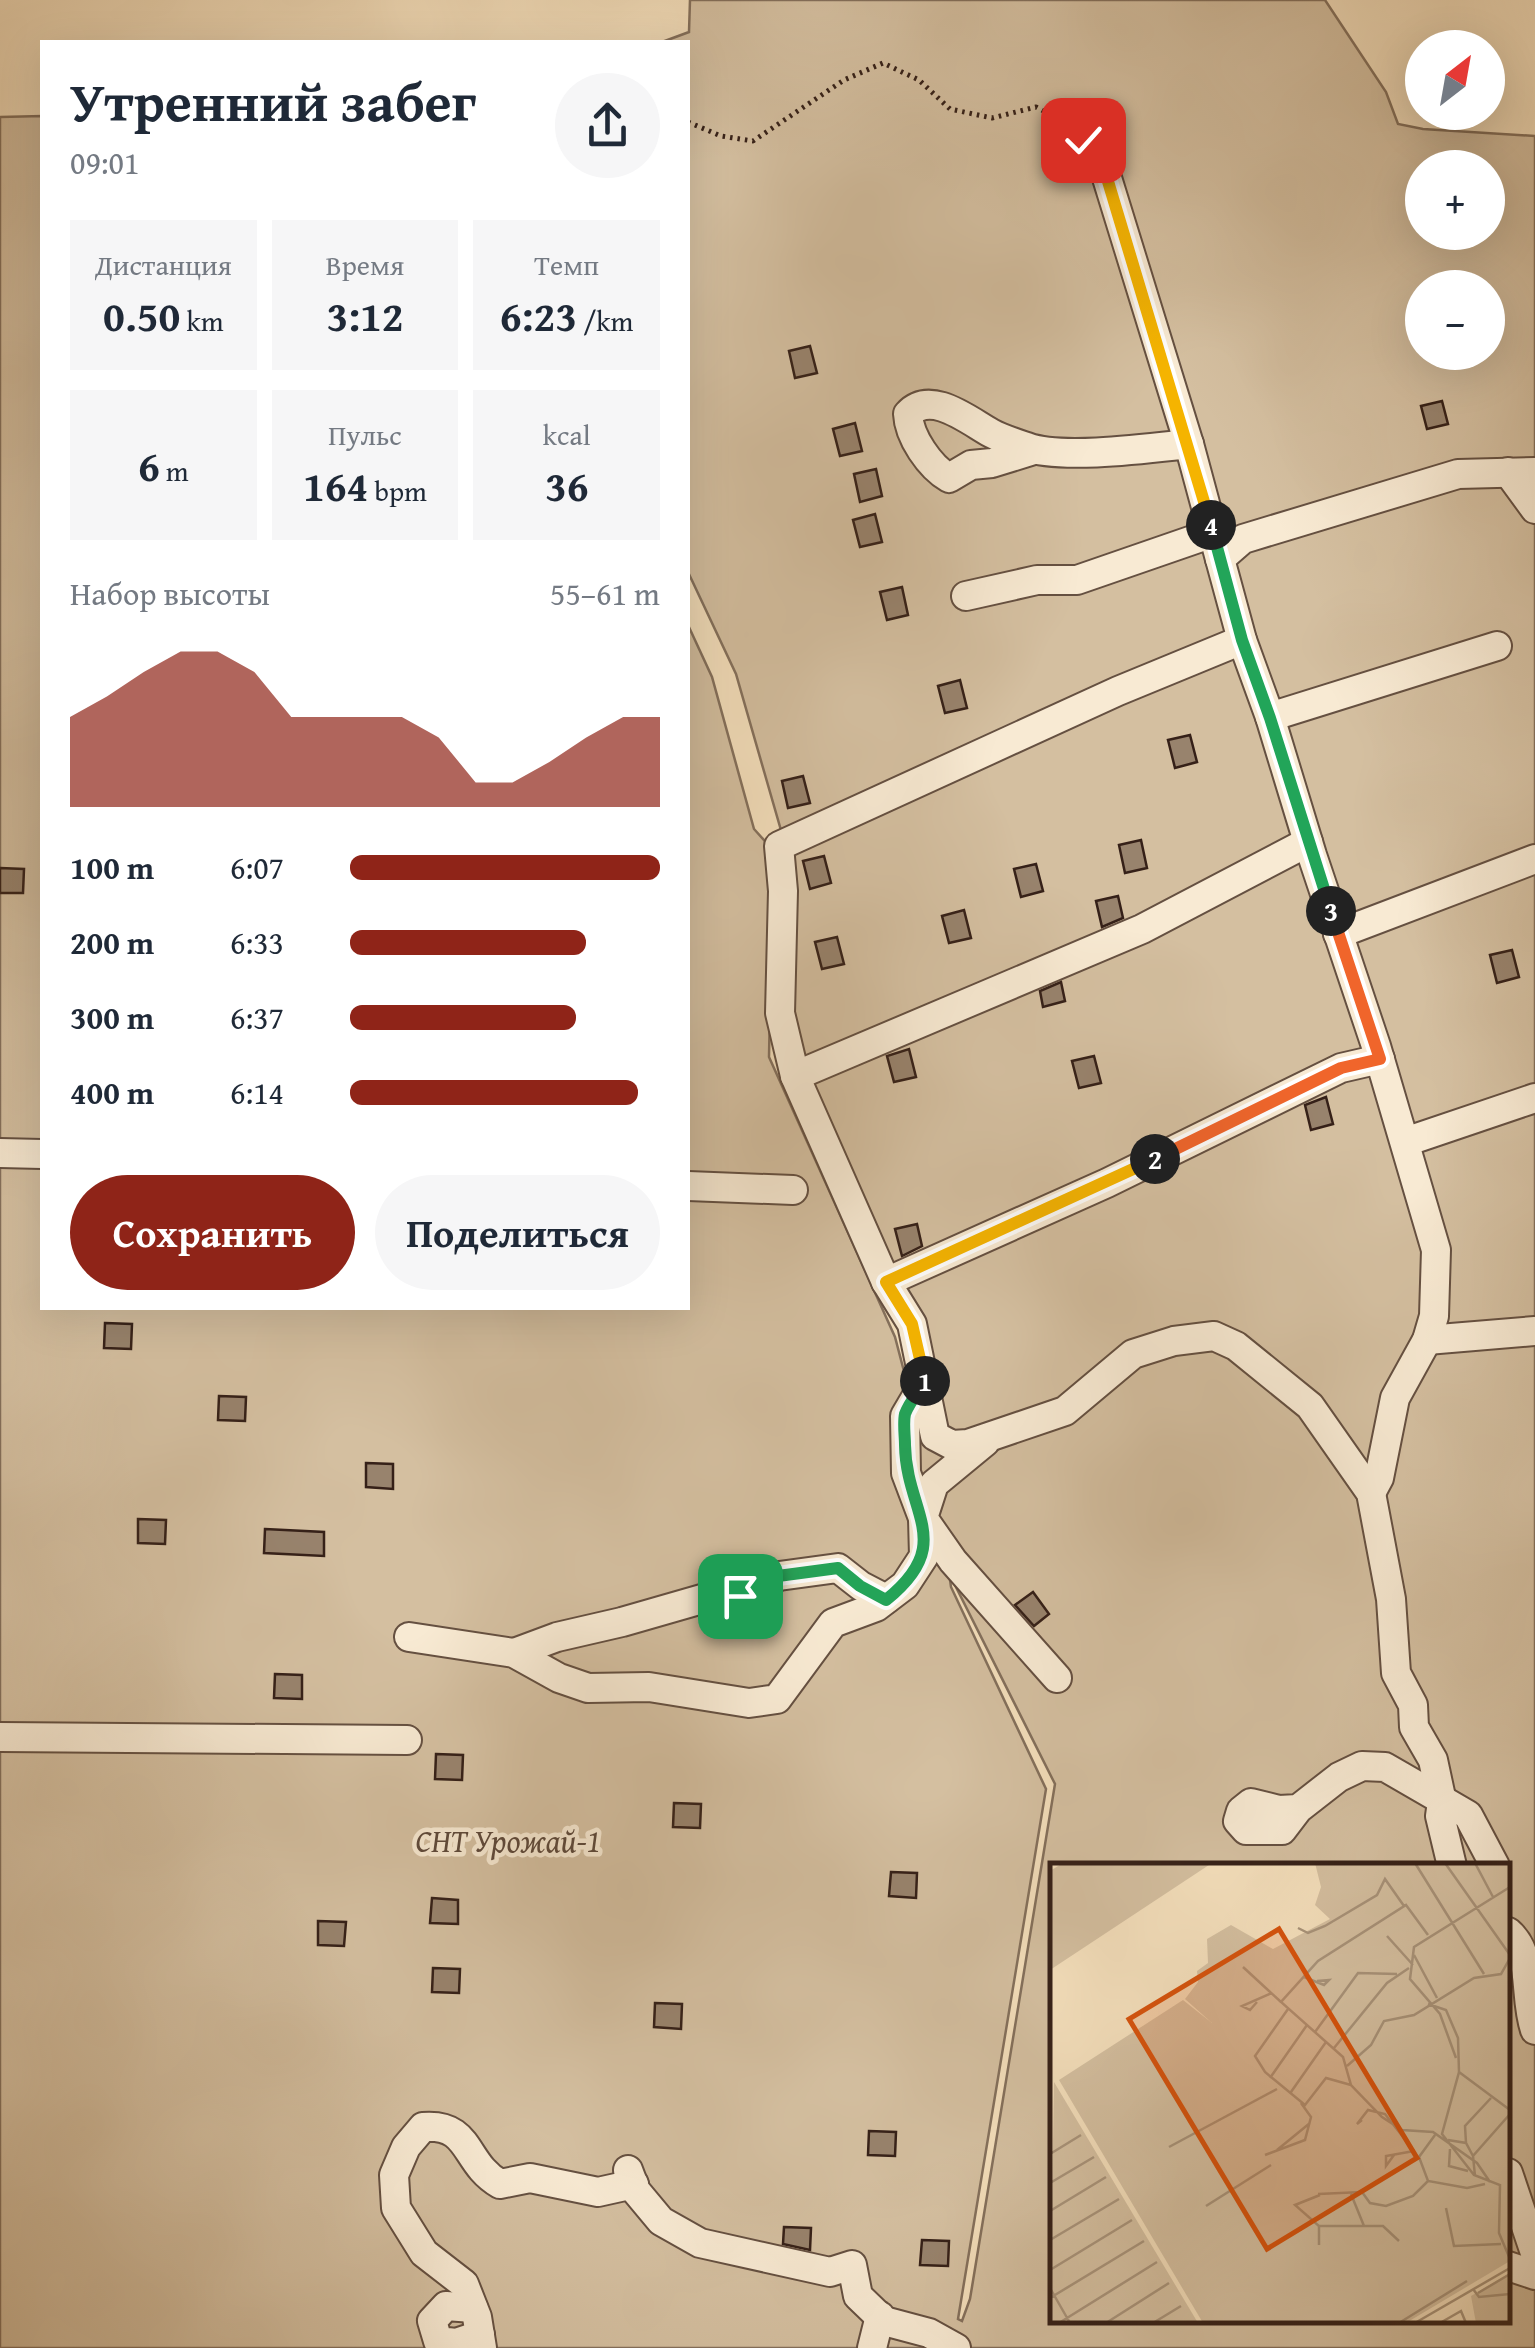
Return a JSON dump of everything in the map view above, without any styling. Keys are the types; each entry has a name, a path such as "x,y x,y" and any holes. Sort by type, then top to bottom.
{"street":[{"path":"1095,137 1189,444 1242,640 1380,1059 1436,1250 1434,1316 1428,1340 1395,1398 1379,1478 1370,1492"},
{"path":"1034,450 1116,452 1189,444"},
{"path":"966,596 1036,580 1077,580 1216,546 1458,474 1521,472 1535,510"},
{"path":"1242,640 1118,690 780,846 780,1013 794,1076 886,1282 912,1324 935,1436 952,1445 968,1444 1065,1411 1133,1354 1174,1341 1214,1336 1236,1346 1310,1406 1370,1492 1391,1599 1396,1673 1413,1705 1414,1727 1433,1760 1451,1863"},
{"path":"1270,718 1497,646"},
{"path":"794,1076 1142,929 1308,842"},
{"path":"1338,934 1535,859"},
{"path":"886,1282 1107,1182 1341,1068 1380,1059"},
{"path":"1404,1142 1535,1098"},
{"path":"0,1153 40,1154"},
{"path":"690,1186 793,1190"},
{"path":"1428,1340 1535,1331"},
{"path":"925,1382 904,1416 906,1472 923,1518 953,1561 1057,1678"},
{"path":"409,1637 514,1653 559,1678 588,1688 649,1687 749,1703 776,1699 832,1623 876,1608 905,1585 924,1556 923,1518 934,1484 994,1434"},
{"path":"514,1653 557,1636 622,1622 709,1596 740,1596 778,1576 838,1568 886,1600"},
{"path":"0,1738 407,1740"},
{"path":"1298,1809 1340,1777 1362,1766 1385,1767 1468,1816 1493,1863"},
{"path":"1510,1934 1530,1954 1534,1966 1531,2020 1535,2030"},
{"path":"478,2331 464,2284 424,2254 396,2208 394,2175 406,2147 423,2127 440,2125 456,2131 482,2174 500,2184 530,2178 598,2192 631,2177 661,2221 700,2243 830,2272 852,2266 858,2296 884,2321 930,2332 956,2348"},
{"path":"1510,2179 1535,2253"},
{"path":"1510,2267 1535,2275"},
{"path":"872,2348 880,2316"}],"path":[{"path":"690,123 721,136 753,141 832,87 883,64 919,80 950,109 992,118 1036,108 1066,122 1083,140 1095,137"}],"green space":[{"name":"СНТ Урожай-1","path":"690,0 1325,0 1386,92 1398,124 1405,125 1405,130 1535,136 1535,2348 0,2348 0,117 40,116 40,1310 690,1310 690,629 712,677 754,829 773,850 769,1057 895,1337 923,1444 933,1450 917,1324 793,1050 795,879 736,674 690,576 690,40 667,40 689,32","holes":["949,1546 955,1585 1055,1784 970,2299 962,2321 958,2319 1046,1789 951,1587 946,1552"]}],"building":[{"path":"810,346 817,373 795,378 789,351"},
{"path":"1442,401 1448,424 1427,429 1421,406"},
{"path":"855,423 862,451 840,456 833,429"},
{"path":"876,469 882,496 860,502 854,474"},
{"path":"875,514 882,542 860,547 853,520"},
{"path":"902,587 908,615 887,620 880,592"},
{"path":"960,680 967,708 945,713 938,686"},
{"path":"1190,735 1197,762 1175,768 1168,740"},
{"path":"803,776 810,803 788,808 782,781"},
{"path":"1141,840 1147,868 1125,873 1119,845"},
{"path":"824,856 831,883 810,889 803,861"},
{"path":"1036,864 1043,891 1021,897 1014,869"},
{"path":"0,868 24,869 23,893 0,893"},
{"path":"1118,896 1123,918 1102,927 1096,901"},
{"path":"964,910 971,938 949,943 942,916"},
{"path":"837,937 844,964 822,969 815,942"},
{"path":"1512,950 1519,977 1497,983 1490,955"},
{"path":"1061,982 1065,1001 1043,1007 1040,991"},
{"path":"909,1049 916,1077 894,1082 887,1056"},
{"path":"1094,1056 1101,1083 1079,1088 1072,1061"},
{"path":"1326,1097 1333,1124 1311,1130 1305,1105"},
{"path":"917,1224 922,1246 902,1256 895,1229"},
{"path":"105,1323 132,1324 131,1349 104,1348"},
{"path":"219,1396 246,1397 245,1421 218,1420"},
{"path":"366,1463 393,1464 393,1489 366,1487"},
{"path":"138,1519 166,1520 165,1544 138,1543"},
{"path":"265,1529 324,1532 324,1556 264,1553"},
{"path":"1033,1592 1049,1614 1034,1626 1015,1605"},
{"path":"275,1674 302,1675 302,1699 274,1698"},
{"path":"436,1754 463,1755 462,1780 435,1779"},
{"path":"674,1803 701,1804 700,1828 673,1827"},
{"path":"891,1872 917,1873 916,1898 889,1896"},
{"path":"432,1898 458,1900 458,1924 430,1923"},
{"path":"318,1921 346,1922 344,1946 318,1945"},
{"path":"433,1968 460,1969 459,1993 432,1992"},
{"path":"655,2003 682,2004 681,2029 654,2027"},
{"path":"869,2131 896,2132 895,2156 868,2155"},
{"path":"784,2227 811,2228 810,2250 783,2244"},
{"path":"922,2240 949,2241 948,2266 920,2265"}],"route":[{"path":"740,1596 778,1576 838,1568 886,1600 905,1585 924,1556 923,1518 906,1472 904,1416 925,1382 912,1324 886,1282 1107,1182 1341,1068 1380,1059 1242,640 1189,444 1098,148 1083,140"}]}
